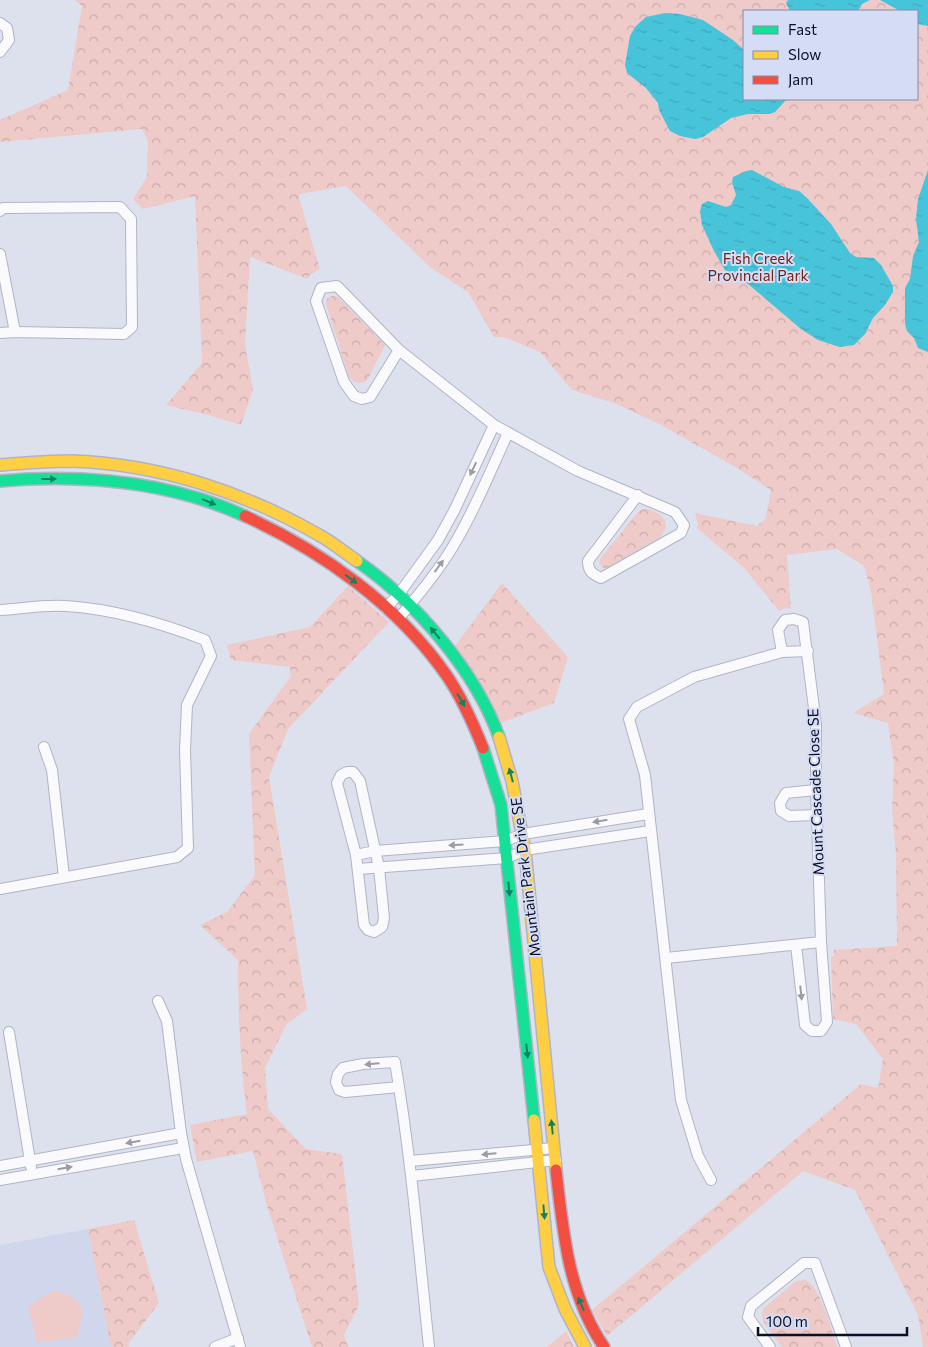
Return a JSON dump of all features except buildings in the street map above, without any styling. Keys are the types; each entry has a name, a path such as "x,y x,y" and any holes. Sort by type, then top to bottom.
{"street":[{"path":"0,23 6,28 9,40 0,52"},
{"path":"0,211 3,208 120,207 130,219 132,327 124,334 0,333"},
{"path":"0,254 15,332"},
{"path":"399,350 370,397 362,399 354,396 344,382 316,301 321,288 337,286 399,350 494,425 578,471 638,495 675,512 684,525 681,533 601,578 592,574 588,568 588,561 638,495"},
{"path":"386,608 399,594 438,540 455,509 494,425"},
{"path":"398,619 410,606 451,549 470,515 508,433"},
{"name":"Mountain Park Drive SE","path":"0,465 83,462 136,468 202,483 247,498 286,517 326,540 366,567 399,594 451,652 478,693 490,716 510,769 518,798 525,850 562,1236 579,1302 604,1347"},
{"name":"Mountain Park Drive SE","path":"0,482 23,479 83,479 135,484 199,498 269,528 314,554 352,580 398,619 422,643 437,662 473,722 485,750 501,805 549,1267 565,1310 585,1347"},
{"path":"455,509 470,515"},
{"path":"0,610 65,606 112,613 165,625 205,640 211,656 187,705 184,750 188,848 177,857 0,889"},
{"name":"Mount Cascade Close SE","path":"782,652 778,630 785,620 794,619 803,622 816,724 816,815 821,942 827,1022 821,1031 812,1031 805,1025 796,945"},
{"path":"711,1180 698,1156 681,1100 645,775 629,719 637,707 694,676 782,652 808,651"},
{"path":"44,747 52,770 64,878"},
{"path":"346,772 352,772 360,781 375,851 379,868 384,918 382,928 374,932 368,930 364,925 356,855 337,783 341,775 346,772"},
{"path":"816,790 786,794 780,803 781,811 789,816 816,815"},
{"path":"356,855 375,851 505,841 523,834 648,814"},
{"path":"358,869 507,858 525,850 650,831"},
{"path":"666,958 821,942"},
{"path":"158,1001 166,1021 183,1148 239,1343 215,1347"},
{"path":"9,1032 32,1174"},
{"path":"400,1087 345,1092 339,1090 336,1082 338,1074 343,1068 363,1064 395,1062 400,1087 412,1176 429,1347"},
{"path":"0,1166 181,1133"},
{"path":"0,1180 183,1148"},
{"path":"410,1161 554,1148"},
{"path":"412,1176 556,1160"},
{"path":"770,1347 748,1317 751,1306 804,1263 815,1264 846,1347"}],"shaded area":[{"path":"88,1229 111,1347 0,1347 0,1245"}],"green space":[{"name":"Fish Creek Provincial Park","path":"75,0 928,0 928,1347 923,1347 918,1315 855,1190 803,1171 607,1336 592,1310 861,1084 878,1088 883,1059 856,1024 833,1019 831,957 834,956 834,950 897,946 896,855 892,810 894,765 888,723 853,713 884,694 871,591 864,566 837,549 787,555 791,609 785,608 779,611 745,569 697,528 698,524 695,513 757,526 766,518 771,490 737,468 661,425 617,404 572,390 540,352 504,337 494,337 468,292 431,268 346,186 300,194 299,198 320,269 310,275 308,279 250,257 245,344 253,390 241,425 166,405 202,363 195,196 143,209 133,199 147,177 148,141 142,129 0,142 0,120 68,90 82,6"},
{"path":"337,296 385,345 367,381 362,383 357,383 349,377 326,304 327,299"},
{"path":"643,509 656,512 665,520 666,527 661,537 607,568 603,568 599,563 600,559 638,512"},
{"path":"502,583 568,657 554,703 501,723 481,683 455,646"},
{"path":"348,586 389,622 288,729 269,777 307,1009 286,1025 265,1068 268,1109 306,1149 342,1154 359,1305 344,1335 348,1347 312,1347 267,1206 253,1151 197,1162 190,1125 247,1114 240,1037 238,960 200,925 227,912 255,875 249,734 291,676 290,667 231,660 227,645 310,627"},
{"path":"134,1220 159,1303 128,1344 129,1347 111,1347 88,1229"},
{"path":"806,1280 821,1300 837,1347 782,1347 763,1322 763,1309 796,1281"},
{"path":"53,1290 71,1297 80,1306 82,1312 81,1320 76,1338 37,1342 28,1307"},
{"path":"566,1331 574,1347 547,1347"}],"water":[{"path":"788,0 870,0 862,4 859,10 790,10 786,3"},
{"path":"880,0 928,0 928,26 918,24 918,10 898,10"},
{"path":"665,13 680,14 703,20 743,49 743,100 786,100 775,112 770,114 748,114 731,118 703,137 695,139 680,136 670,131 659,110 658,103 646,88 627,73 625,65 630,36 635,27 646,17"},
{"path":"752,170 784,187 799,191 831,224 850,253 856,257 874,258 881,265 893,286 893,292 885,305 873,318 865,334 854,345 840,347 818,340 801,329 748,284 725,270 702,225 700,211 702,204 708,201 726,207 731,205 736,195 732,182 733,177"},
{"path":"928,170 928,352 918,348 914,338 907,331 905,324 905,288 910,279 913,256 919,242 916,219 918,199"}],"traffic: fast":[{"path":"0,481 63,479 125,483 186,495 216,504 245,516"},
{"path":"357,561 400,596 441,639 475,687 499,737"},
{"path":"483,748 501,805 534,1120"}],"traffic: slow":[{"path":"0,465 72,461 105,463 169,474 231,493 261,506 324,538 357,561"},
{"path":"499,737 512,781 525,850 556,1170"},
{"path":"534,1120 549,1267 565,1309 585,1347"}],"traffic: jam":[{"path":"245,516 303,546 330,564 357,583 406,626 447,676 467,711 483,748"},
{"path":"556,1170 569,1262 582,1306 604,1347"}]}
